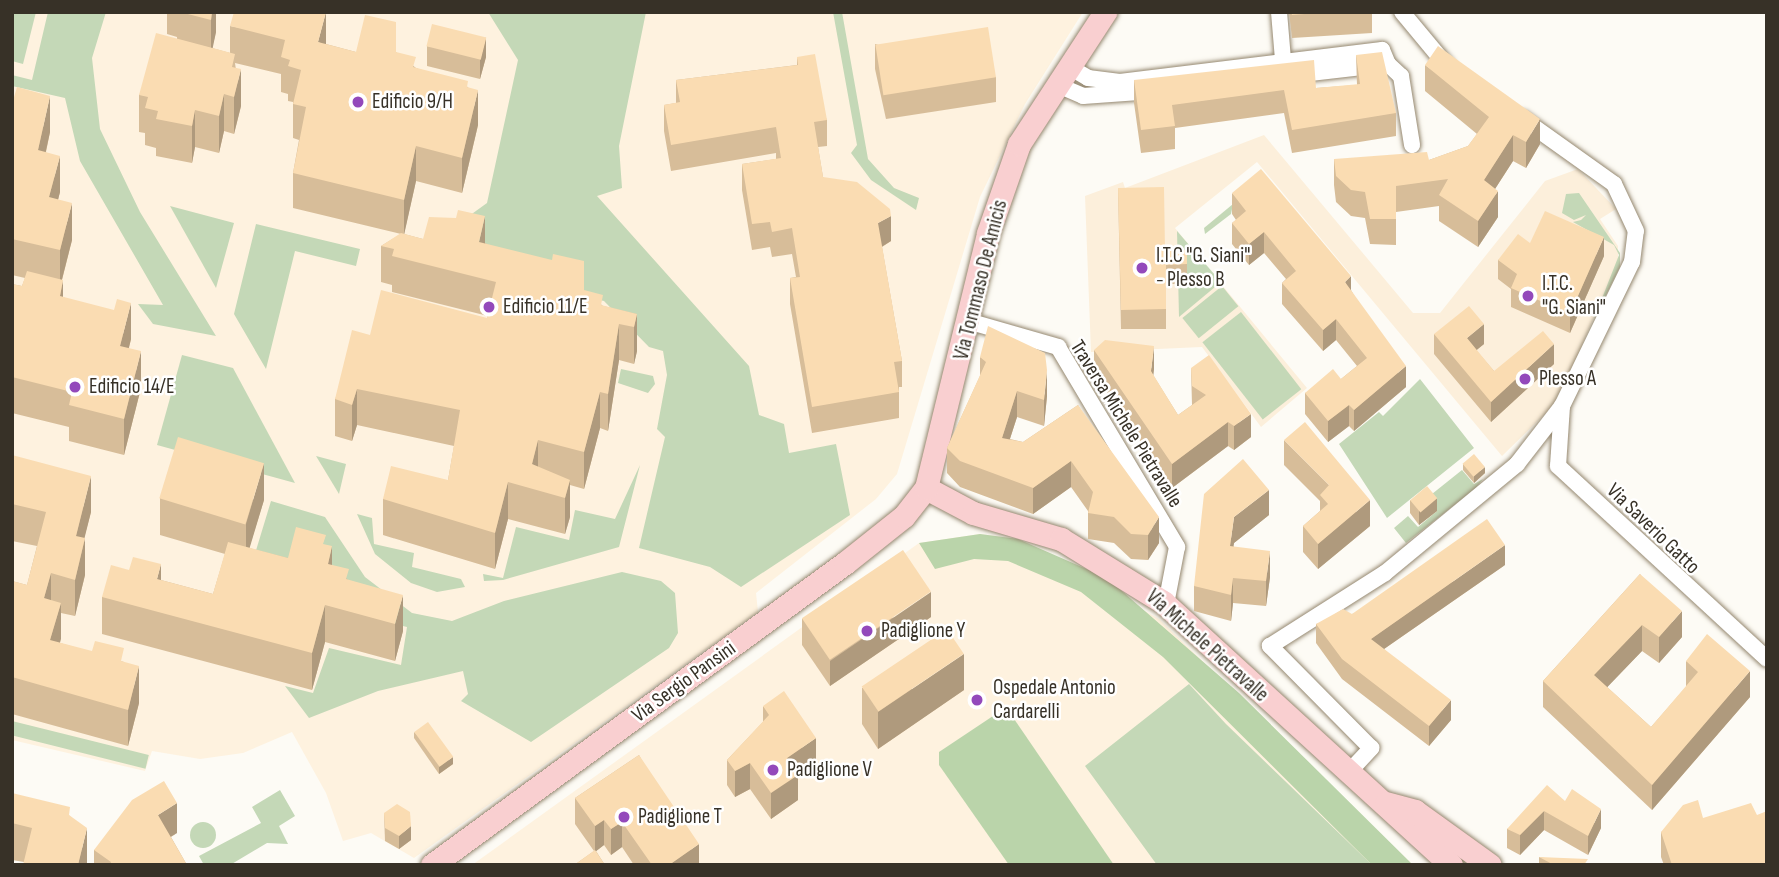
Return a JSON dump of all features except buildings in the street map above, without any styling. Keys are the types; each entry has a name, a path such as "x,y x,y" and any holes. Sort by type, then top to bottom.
{"main road":[{"name":"Via Tommaso De Amicis","path":"926,488 970,325 988,233 1019,144 1105,12"},
{"name":"Via Michele Pietravalle","path":"926,488 973,513 1061,539 1165,603 1451,865"},
{"name":"Via Sergio Pansini","path":"432,865 845,564 904,516 926,488"},
{"path":"1383,803 1415,811 1490,865"}],"street":[{"path":"1279,12 1283,60"},
{"path":"1402,12 1434,57 1468,80"},
{"path":"1065,77 1119,82 1382,50 1388,64 1401,76 1412,145"},
{"path":"1065,77 1083,96 1388,64"},
{"path":"1349,772 1371,748 1270,646 1385,573 1494,486 1562,406 1633,262 1636,231 1614,184 1502,104"},
{"name":"Traversa Michele Pietravalle","path":"970,325 1055,351 1174,548 1165,603"},
{"name":"Via Saverio Gatto","path":"1562,406 1558,466 1767,659"}],"shaded area":[{"path":"12,12 1083,12 1025,104 980,197 897,474 876,499 756,593 758,612 414,858 371,833 343,841 326,793 292,732 243,753 200,759 152,751 145,771 12,740"},
{"name":"I.T.C. \"G. Siani\"","path":"1264,135 1413,313 1440,313 1545,181 1578,169 1616,209 1600,219 1618,246 1618,261 1558,401 1502,456 1257,162 1175,228 1307,388 1261,427 1202,347 1091,352 1085,196 1123,182 1125,188"},
{"name":"Ospedale Antonio Cardarelli","path":"980,534 1018,539 1159,619 1413,865 472,865 919,543"}],"green space":[{"path":"12,12 36,12 23,64 12,61"},
{"path":"48,12 106,12 92,58 100,129 140,212 216,336 153,324 138,304 163,305 80,161 65,98 12,86 12,75 32,80"},
{"path":"488,12 646,12 619,146 622,188 597,196 749,366 759,415 784,424 789,453 836,444 850,515 741,587 710,567 639,548 665,437 657,429 667,375 663,351 649,347 604,301 408,260 487,203 518,60"},
{"path":"833,12 842,12 868,159 894,188 919,198 916,210 871,180 851,153 857,145"},
{"path":"1579,193 1620,253 1620,267 1593,321 1619,255 1614,245 1573,222 1586,215 1574,220 1562,213 1566,194"},
{"path":"1233,204 1231,214 1205,234 1204,228"},
{"path":"170,206 234,223 216,288"},
{"path":"256,224 360,249 356,266 295,251 266,369 234,314"},
{"path":"1177,231 1221,282 1179,317"},
{"path":"1222,286 1238,306 1199,338 1182,318"},
{"path":"1241,312 1301,389 1263,419 1202,342"},
{"path":"182,355 233,368 295,483 157,445"},
{"path":"621,369 653,376 655,384 648,393 618,383"},
{"path":"1420,379 1474,448 1387,518 1339,444 1379,412 1383,416"},
{"path":"316,456 346,464 339,494"},
{"path":"640,465 619,547 503,580 484,581 483,574 503,578 516,527 569,540 575,510 615,519"},
{"path":"1462,470 1474,484 1483,479 1476,488 1406,543 1394,528 1408,516 1418,527 1437,511 1427,498"},
{"path":"271,501 325,517 365,577 412,613 452,621 504,601 622,572 661,581 675,593 678,633 669,648 531,742 461,701 468,694 463,671 378,691 309,718 285,686 313,693 329,648 401,665 407,627 354,614 251,567"},
{"path":"357,514 372,518 374,544 414,553 412,567 461,579 465,587 437,592 411,583 375,554"},
{"path":"980,534 1018,539 1107,578 1239,693 1413,865 1372,865 1163,657 1081,592 1008,561 974,559 935,569 919,543"},
{"path":"1189,684 1226,724 1372,865 1157,865 1085,766"},
{"path":"999,712 1012,716 1114,865 1009,865 939,765 939,752"},
{"path":"12,721 149,755 145,769 12,735"},
{"path":"280,790 295,816 279,826 288,844 267,843 230,865 204,865 199,856 261,823 252,807"},
{"path":"203,822 212,826 216,835 212,844 203,848 194,844 190,835 194,826"}],"place":[{"name":"Edificio 9/H","path":"358,102"},
{"name":"I.T.C \"G. Siani\" - Plesso B","path":"1142,268"},
{"name":"I.T.C. \"G. Siani\"","path":"1528,296"},
{"name":"Edificio 11/E","path":"489,307"},
{"name":"Plesso A","path":"1525,379"},
{"name":"Edificio 14/E","path":"75,387"},
{"name":"Padiglione Y","path":"867,631"},
{"name":"Ospedale Antonio Cardarelli","path":"977,700"},
{"name":"Padiglione V","path":"773,770"},
{"name":"Padiglione T","path":"624,817"}]}
